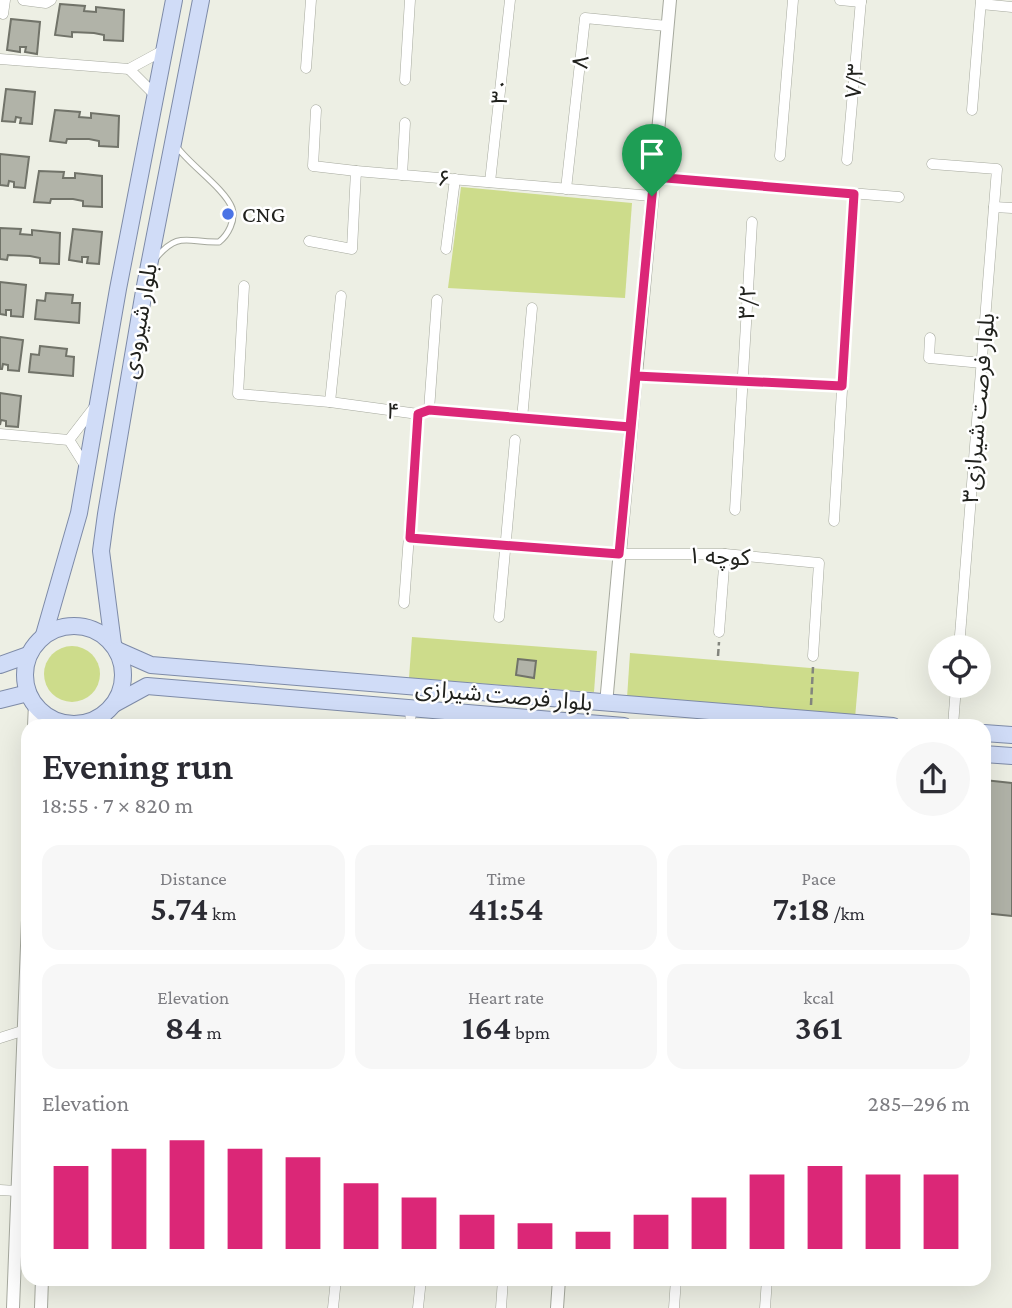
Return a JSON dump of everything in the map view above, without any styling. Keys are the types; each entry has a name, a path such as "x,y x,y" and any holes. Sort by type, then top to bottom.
{"main road":[{"name":"بلوار شیرودی","path":"44,635 79,513 174,0"},
{"name":"بلوار شیرودی","path":"115,647 102,551 149,266 201,0"},
{"path":"55,719 48,716 32,699 24,674 28,655 44,635 55,629 80,625 104,635 115,647 123,667 123,680 110,708 95,719"},
{"name":"بلوار فرصت شیرازی","path":"115,647 151,665 797,719"},
{"path":"0,665 28,655"},
{"name":"بلوار فرصت شیرازی","path":"110,708 147,686 514,719"},
{"path":"0,700 32,699"},
{"path":"991,734 1012,736"},
{"path":"991,754 1012,756"}],"street":[{"path":"3,14 5,0"},
{"path":"23,0 46,3 51,0"},
{"path":"306,68 311,0"},
{"path":"405,80 410,0"},
{"name":"۳۰","path":"490,182 510,0"},
{"path":"607,704 670,0"},
{"path":"780,156 793,0"},
{"path":"840,0 861,1"},
{"name":"۷/۳","path":"847,160 861,1"},
{"path":"972,110 981,2 1012,7"},
{"name":"۸","path":"566,189 585,18 667,26"},
{"path":"0,60 129,69 164,50"},
{"path":"129,69 156,96"},
{"name":"۶","path":"316,110 313,166 652,196"},
{"path":"402,175 405,123"},
{"name":"۳بلوار فرصت شیرازی","path":"932,164 997,169 960,635"},
{"path":"309,241 352,249 356,171"},
{"path":"654,177 899,197"},
{"path":"446,249 455,179"},
{"path":"834,521 854,194"},
{"path":"994,206 1012,208"},
{"name":"۳/۲","path":"736,510 752,222"},
{"name":"۴","path":"244,286 239,394 424,412 630,427"},
{"path":"330,402 341,296"},
{"path":"404,603 437,300"},
{"path":"522,419 532,308"},
{"path":"930,338 929,358 982,363"},
{"path":"636,376 842,386"},
{"path":"69,440 98,402"},
{"path":"0,434 69,440"},
{"path":"69,440 87,467"},
{"path":"499,617 515,440"},
{"name":"کوچه ۱","path":"410,538 619,554 725,554 819,563 813,656"},
{"path":"719,632 725,554"},
{"path":"954,719 955,698"},
{"path":"32,699 33,719"},
{"path":"100,719 110,708"},
{"path":"410,719 411,708"},
{"path":"0,1038 21,1031"},
{"path":"13,1308 21,1110"},
{"path":"0,1190 17,1191"},
{"path":"41,1308 42,1286"},
{"path":"333,1308 335,1286"},
{"path":"418,1308 420,1286"},
{"path":"501,1308 503,1286"},
{"path":"557,1308 559,1286"},
{"path":"674,1308 676,1286"},
{"path":"765,1308 767,1286"}],"lane":[{"path":"149,266 167,245 181,239 219,242 226,236 232,220 232,209 219,191 191,164 173,141"}],"path":[{"path":"810,719 813,656"}],"green space":[{"path":"461,187 632,203 625,298 448,288"},
{"path":"412,637 597,651 594,692 409,678"},
{"path":"72,646 83,648 92,654 98,663 98,685 92,694 83,700 72,702 61,700 52,694 46,685 44,674 46,663 52,654 61,648"},
{"path":"630,653 859,672 855,718 627,698"}],"building":[{"path":"60,4 85,6 84,11 96,12 96,7 124,10 123,41 104,40 104,35 94,33 72,32 72,37 55,35"},
{"path":"11,19 40,22 37,54 25,52 26,47 20,47 20,52 7,50"},
{"path":"6,89 35,92 32,124 20,123 21,118 16,117 15,122 2,121"},
{"path":"55,110 80,112 79,117 91,118 91,113 119,116 118,147 99,146 99,141 89,139 67,139 66,143 50,141"},
{"path":"0,154 29,157 25,188 14,187 14,182 9,181 8,186 0,185"},
{"path":"39,171 64,172 63,178 75,178 75,173 102,176 102,207 83,206 83,201 73,199 51,199 50,203 34,202"},
{"path":"0,228 21,229 20,234 32,235 32,230 60,233 59,264 40,263 40,258 30,256 8,255 7,260 0,259"},
{"path":"73,229 102,232 99,264 87,263 88,257 82,257 82,262 69,260"},
{"path":"0,282 26,285 23,317 11,316 11,310 6,310 6,315 0,314"},
{"path":"46,293 73,295 72,303 80,303 79,323 35,319 37,300 45,301"},
{"path":"0,337 23,340 19,371 8,370 8,365 3,364 0,369"},
{"path":"40,346 67,349 66,356 74,357 73,376 29,372 31,354 39,355"},
{"path":"0,393 21,396 18,427 6,426 6,421 1,420 0,425"},
{"path":"518,659 536,661 534,678 516,675"},
{"path":"991,781 1012,783 1012,916 991,914"}],"place":[{"name":"CNG","path":"228,214"}],"route":[{"path":"654,177 854,194 842,386 636,376 619,554 410,538 418,414 429,410 630,427 652,196 654,177"}]}
